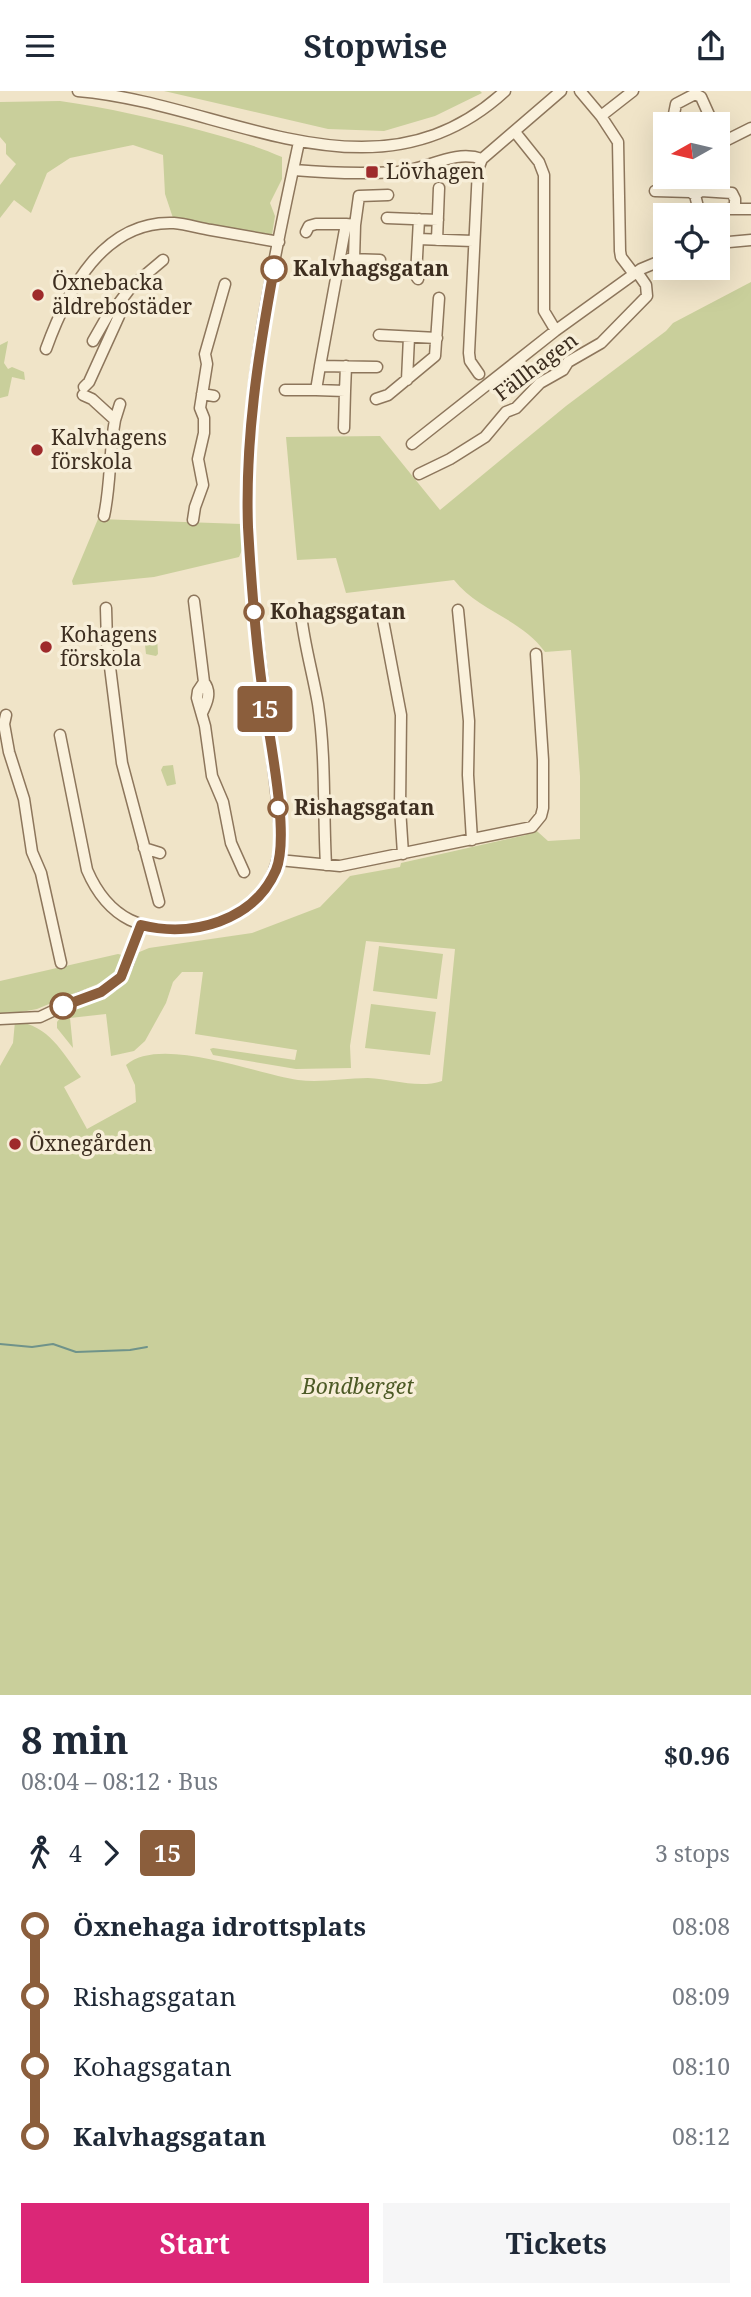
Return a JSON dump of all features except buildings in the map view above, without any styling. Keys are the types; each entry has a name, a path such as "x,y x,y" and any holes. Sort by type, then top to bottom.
{"street":[{"path":"79,91 105,93 299,142 342,148 369,148 411,142 471,117 505,91"},
{"path":"479,375 470,361 469,353 476,180 482,159 561,91"},
{"path":"580,91 601,115 618,142 620,251 621,257 635,273"},
{"path":"601,115 633,91"},
{"path":"674,112 676,104 695,94 701,97 708,112"},
{"path":"730,138 751,128"},
{"path":"515,132 539,162 544,174 544,311 553,326"},
{"path":"60,735 87,870 94,888 116,911 141,925 169,929 208,925 228,920 254,902 267,886 279,860 281,839 256,641 248,494 252,398 299,142"},
{"path":"294,170 397,172 465,155 482,159"},
{"path":"437,240 439,188"},
{"path":"699,189 700,203"},
{"path":"655,191 732,193 735,208"},
{"path":"316,390 340,259 359,195 388,195"},
{"path":"730,209 751,209"},
{"path":"387,218 438,220"},
{"path":"340,259 383,265 417,274 418,219"},
{"path":"46,349 61,314 90,264 113,241 129,232 143,227 175,223 279,242"},
{"path":"306,232 309,226 316,224 350,224"},
{"path":"350,224 354,260"},
{"path":"418,239 473,241"},
{"path":"730,242 751,240"},
{"path":"93,341 113,306 163,260"},
{"name":"Fällhagen","path":"412,444 524,354 635,273 653,265"},
{"name":"Fällhagen","path":"419,474 485,437 506,412 516,408 537,386 563,370 568,362 601,343 647,296 646,285 635,273"},
{"path":"193,520 203,485 198,459 204,433 204,418 200,408 205,354 225,284"},
{"path":"376,399 386,397 434,358 439,298"},
{"path":"115,419 83,391 119,316 119,303"},
{"path":"379,335 437,338"},
{"path":"407,380 409,337"},
{"path":"320,366 377,367"},
{"path":"344,428 346,366"},
{"path":"285,390 345,391"},
{"path":"202,394 214,396"},
{"path":"104,516 108,469 112,457 110,444 120,404"},
{"path":"194,601 204,683 197,698 212,776 223,802 231,843 244,872"},
{"path":"106,608 107,643 122,763 159,902"},
{"path":"458,610 469,721 468,775 472,840"},
{"path":"301,614 319,717 324,772 326,865"},
{"path":"382,615 401,715 400,808 403,854"},
{"path":"279,860 340,866 527,829 537,823 543,808 543,760 536,654"},
{"path":"5,715 9,752 24,799 32,852 41,873 61,963"},
{"path":"144,848 160,853"},
{"path":"0,1019 40,1017 113,985 124,969 141,925"}],"green space":[{"path":"164,91 482,93 435,116 384,131 328,129"},
{"path":"60,101 182,126 241,142 282,157 282,179 270,203 275,216 272,235 173,218 165,194 163,155 133,145 70,158 47,173 31,213 14,200 0,218 0,185 16,164 6,154 6,144 0,137 0,102"},
{"name":"Bondberget","path":"751,282 751,1695 0,1695 0,1066 13,1043 15,1021 46,1034 61,1049 81,1077 64,1087 87,1129 136,1102 135,1085 126,1065 141,1057 161,1054 209,1059 298,1080 368,1078 424,1084 442,1081 455,949 366,941 350,1046 351,1068 296,1069 213,1055 210,1049 213,1048 295,1060 297,1050 195,1034 203,972 182,972 173,982 166,1003 145,1041 134,1051 111,1056 106,1014 70,1018 73,1048 57,1028 57,1022 63,1014 98,1001 117,986 137,953 149,948 252,933 320,907 350,876 400,867 401,863 526,835 520,826 529,824 548,841 580,839 580,776 571,650 545,652 524,631 475,600 454,580 346,593 336,558 297,560 286,437 380,436 440,510 566,406 673,323"},
{"path":"8,341 4,363 8,369 12,367 24,372 25,380 12,377 8,396 0,398 0,345"},
{"path":"98,519 242,524 242,550 239,557 154,577 73,585 72,581"},
{"path":"146,634 157,636 156,656 146,654"},
{"path":"173,765 176,784 167,786 161,770 163,766"},
{"path":"379,946 443,954 437,999 373,991"},
{"path":"122,955 122,965 110,979 37,1009 0,1016 0,981"},
{"path":"371,1004 436,1012 430,1055 365,1048"}],"waterway":[{"path":"0,1344 32,1347 53,1344 76,1352 147,1347"}],"bus line":[{"name":"15","path":"63,1006 101,992 121,977 141,925 169,929 188,928 228,920 254,902 267,886 279,860 281,839 277,795 256,641 248,526 252,398 274,269"}],"place":[{"name":"Lövhagen","path":"372,172"},
{"name":"Kalvhagsgatan","path":"274,269"},
{"name":"Öxnebacka äldrebostäder","path":"38,295"},
{"name":"Kalvhagens förskola","path":"37,450"},
{"name":"Kohagsgatan","path":"254,612"},
{"name":"Kohagens förskola","path":"46,647"},
{"name":"Rishagsgatan","path":"278,808"},
{"name":"Öxnegården","path":"15,1144"}]}
